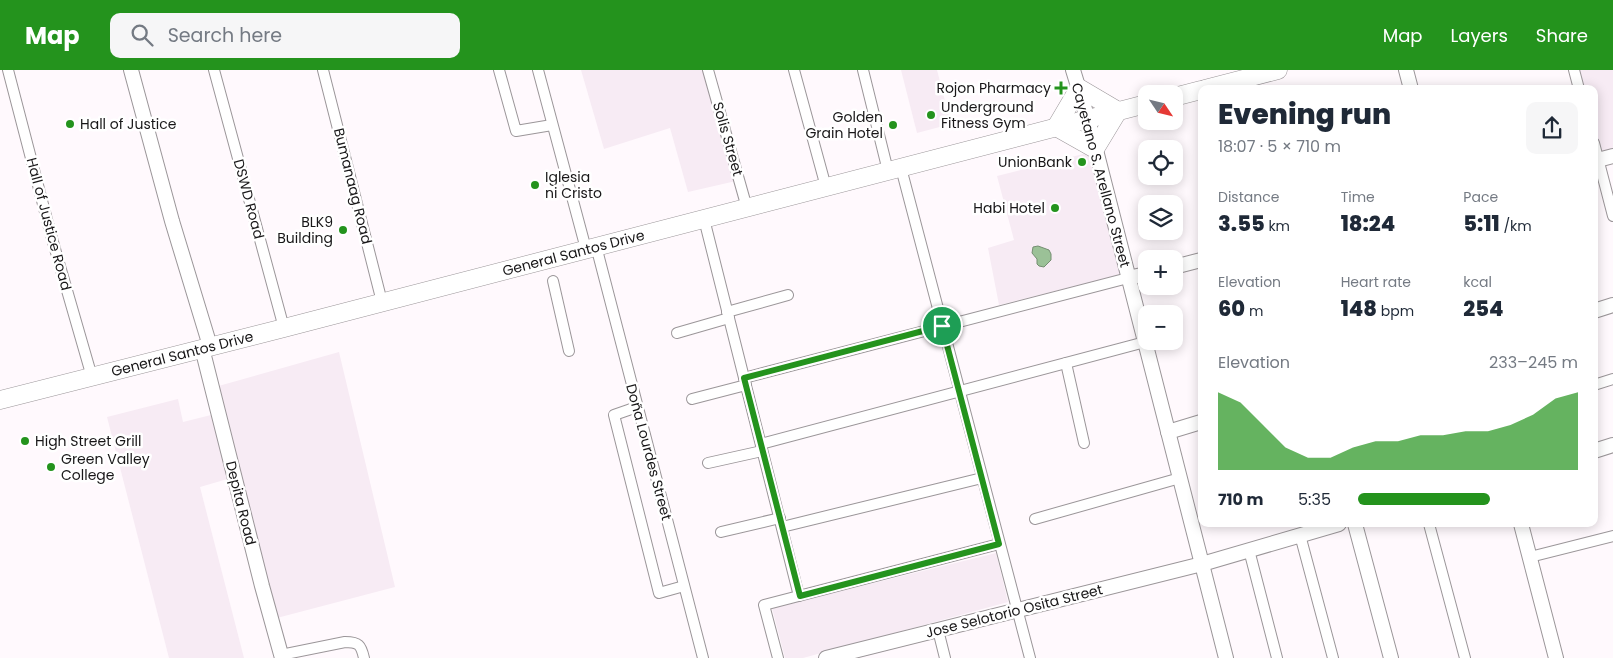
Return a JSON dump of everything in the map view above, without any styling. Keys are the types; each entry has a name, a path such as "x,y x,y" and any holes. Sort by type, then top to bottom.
{"highway":[{"path":"1225,85 1242,79 1265,76"},
{"path":"1078,88 1118,111 1095,149 1056,127 1078,88"},
{"path":"1183,95 1198,91"},
{"name":"General Santos Drive","path":"0,400 1138,106"}],"street":[{"name":"Hall of Justice Road","path":"8,70 51,235 92,377"},
{"name":"Depita Road","path":"131,70 206,347 260,577 282,656"},
{"name":"DSWD Road","path":"214,70 284,328"},
{"name":"Bumanaag Road","path":"323,70 382,302"},
{"path":"499,70 516,131 552,124"},
{"name":"Doña Lourdes Street","path":"538,70 552,124 591,248 637,407 703,658"},
{"name":"Solis Street","path":"708,70 747,208"},
{"path":"794,70 826,188"},
{"path":"863,70 882,147 894,169 942,326 1030,658"},
{"name":"Cayetano S. Arellano Street","path":"1073,70 1088,119 1138,316"},
{"path":"1406,70 1409,85"},
{"path":"1574,70 1578,85"},
{"path":"1598,160 1613,156"},
{"path":"1598,167 1613,216"},
{"path":"704,219 800,596"},
{"path":"1183,265 1198,261"},
{"path":"692,399 745,381 942,326 1138,276"},
{"path":"553,281 569,351"},
{"path":"677,332 788,295"},
{"path":"1598,310 1613,306"},
{"path":"708,463 959,391 1138,344"},
{"name":"Cayetano S. Arellano Street","path":"1147,350 1226,658"},
{"path":"1066,363 1084,443"},
{"path":"1598,384 1613,379"},
{"path":"637,407 614,415 659,592 684,586"},
{"path":"1168,432 1198,423"},
{"path":"1598,450 1613,446"},
{"path":"721,532 781,522 982,478"},
{"path":"1035,519 1180,478"},
{"name":"Jose Selotorio Osita Street","path":"826,658 858,654 1017,609 1202,564 1327,527"},
{"path":"1356,527 1391,658"},
{"path":"1430,527 1465,658"},
{"path":"1522,527 1556,658"},
{"path":"1300,534 1333,658"},
{"path":"1530,557 1613,536"},
{"path":"778,658 764,605 999,544"},
{"path":"1249,550 1277,658"},
{"path":"938,630 945,658"},
{"path":"282,656 345,642 354,642 362,649 364,658"}],"shaded area":[{"path":"581,70 706,70 736,181 688,192 670,128 604,149"},
{"path":"901,70 937,70 951,124 917,133"},
{"path":"1579,70 1613,70 1613,152 1600,155 1598,146 1598,85 1583,85"},
{"name":"Habi Hotel","path":"1091,152 1123,274 999,305 988,248 1014,240 997,176"},
{"path":"1038,246 1049,250 1051,254 1051,260 1044,267 1037,264 1037,259 1032,253 1033,247"},
{"path":"339,352 395,587 273,619 215,387"},
{"path":"178,399 183,422 215,414 231,478 200,487 244,658 169,658 107,417"},
{"path":"996,553 1008,602 803,658 785,658 772,608"}],"place":[{"name":"Rojon Pharmacy","path":"1061,88"},
{"name":"Underground Fitness Gym","path":"931,115"},
{"name":"Hall of Justice","path":"70,124"},
{"name":"Golden Grain Hotel","path":"893,125"},
{"name":"UnionBank","path":"1082,162"},
{"name":"Iglesia ni Cristo","path":"535,185"},
{"name":"Habi Hotel","path":"1055,208"},
{"name":"BLK9 Building","path":"343,230"},
{"name":"High Street Grill","path":"25,441"},
{"name":"Green Valley College","path":"51,467"}],"route":[{"path":"942,326 999,544 800,596 744,378 942,326"}]}
